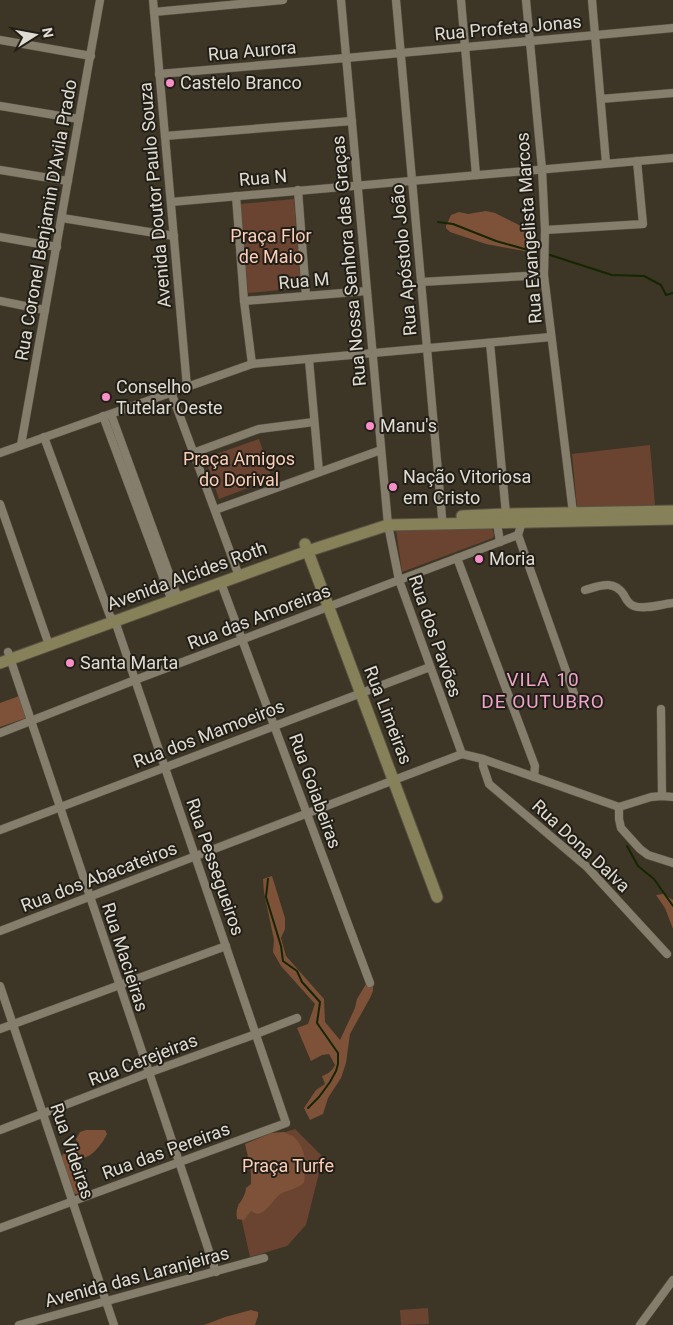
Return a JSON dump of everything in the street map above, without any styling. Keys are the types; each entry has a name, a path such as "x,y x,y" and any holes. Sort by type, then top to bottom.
{"street":[{"name":"Rua Coronel Benjamin D'Avila Prado","path":"21,445 100,0"},
{"name":"Avenida Doutor Paulo Souza","path":"153,0 187,387"},
{"path":"154,12 283,0"},
{"name":"Rua Nossa Senhora das Graças","path":"341,0 388,522"},
{"name":"Rua Apóstolo João","path":"396,0 442,517"},
{"path":"461,0 476,175"},
{"name":"Rua Evangelista Marcos","path":"526,0 542,169 545,230 544,275 573,513"},
{"path":"592,0 606,164"},
{"name":"Rua Profeta Jonas","path":"346,58 673,28"},
{"path":"0,40 90,56"},
{"name":"Rua Aurora","path":"159,74 346,58"},
{"path":"601,99 673,92"},
{"path":"0,106 79,119"},
{"path":"165,136 352,121"},
{"name":"Rua N","path":"171,202 673,158"},
{"path":"545,230 643,224 637,161"},
{"path":"0,170 68,181"},
{"path":"298,190 306,295"},
{"path":"236,196 244,301 252,364"},
{"path":"62,218 174,236"},
{"path":"0,236 56,247"},
{"path":"421,282 544,275"},
{"name":"Rua M","path":"244,301 367,291"},
{"path":"0,301 45,310"},
{"path":"0,453 252,364 551,337"},
{"path":"490,342 506,514"},
{"path":"309,360 319,472"},
{"path":"171,392 238,573"},
{"path":"107,415 174,596"},
{"path":"194,453 260,429 314,422"},
{"name":"Rua Pessegueiros","path":"44,437 135,680 286,1123"},
{"path":"215,510 381,450"},
{"path":"0,504 3,523 48,642"},
{"path":"388,522 497,523 521,518 573,513 673,511"},
{"path":"388,522 506,514 521,518 673,519"},
{"path":"521,518 518,535 578,705"},
{"name":"Avenida Alcides Roth","path":"5,657 306,548 341,532 388,522"},
{"name":"Rua dos Pavões","path":"388,522 398,580 462,754"},
{"path":"497,523 500,542"},
{"name":"Rua das Amoreiras","path":"0,733 518,535"},
{"name":"Rua Limeiras","path":"306,548 437,897"},
{"path":"457,558 535,766 534,777"},
{"name":"Avenida Alcides Roth","path":"174,596 221,583 238,573"},
{"name":"Rua Goiabeiras","path":"221,583 370,983"},
{"path":"585,590 606,584 613,585 621,590 629,604 636,608 673,602"},
{"name":"Rua Macieiras","path":"5,657 31,722 216,1272"},
{"name":"Rua dos Mamoeiros","path":"0,830 430,667"},
{"path":"661,709 662,796"},
{"path":"462,754 483,759 619,807 651,797 673,797"},
{"name":"Rua dos Abacateiros","path":"0,931 462,754"},
{"name":"Rua Dona Dalva","path":"483,759 483,766 489,784 581,862 667,954"},
{"path":"619,807 618,818 621,828 640,849 648,855 673,863"},
{"path":"0,1029 226,946"},
{"name":"Rua Videiras","path":"0,986 114,1325"},
{"name":"Rua Cerejeiras","path":"0,1130 148,1072 296,1018"},
{"name":"Rua das Pereiras","path":"0,1228 286,1123"},
{"name":"Avenida das Laranjeiras","path":"19,1325 264,1258"},
{"path":"640,1325 673,1280"}],"green space":[{"name":"Praça Flor de Maio","path":"294,199 301,288 248,293 240,204"},
{"path":"486,211 495,213 525,228 533,246 529,252 486,244 450,232 446,228 451,215 459,212 468,214"},
{"name":"Praça Amigos do Dorival","path":"259,439 272,479 219,499 205,458"},
{"path":"650,445 655,505 577,507 572,454"},
{"path":"491,528 494,533 493,538 402,572 396,529"},
{"path":"19,696 26,718 0,727 0,703"},
{"path":"272,876 285,918 285,929 281,938 286,956 324,999 325,1022 340,1040 355,1008 357,999 366,984 373,986 370,998 350,1034 346,1063 341,1078 328,1098 323,1114 310,1120 304,1108 316,1090 325,1084 322,1076 330,1072 335,1065 329,1054 322,1055 311,1061 297,1028 308,1024 315,1004 281,966 273,952 274,940 263,879"},
{"path":"663,894 673,900 673,929 665,908 656,895"},
{"name":"Praça Turfe","path":"295,1129 323,1157 306,1225 287,1246 250,1257 238,1204 264,1193 248,1144"},
{"path":"86,1130 105,1130 107,1134 95,1151 77,1163 72,1173 80,1190 76,1194 73,1193 63,1166 62,1157 63,1154 79,1148 76,1139 80,1132"},
{"path":"284,1132 295,1138 304,1153 304,1183 279,1195 261,1213 257,1214 251,1211 244,1220 237,1219 238,1206 246,1188 251,1184 250,1167 245,1144 271,1133"},
{"path":"428,1308 429,1324 401,1325 400,1310"},
{"path":"251,1310 258,1312 255,1325 204,1325 225,1317"}],"waterway":[{"path":"438,222 453,224 496,241 535,252"},
{"path":"550,255 612,275 644,276 661,285 666,295 673,293"},
{"path":"627,846 638,866 654,879 673,906"},
{"path":"268,879 266,897 281,946 283,961 297,971 302,982 320,1002 317,1023 338,1053 336,1071 319,1097 308,1108"}],"place":[{"name":"Castelo Branco","path":"170,83"},
{"name":"Conselho Tutelar Oeste","path":"106,397"},
{"name":"Manu's","path":"370,426"},
{"name":"Nação Vitoriosa em Cristo","path":"393,487"},
{"name":"Moria","path":"479,559"},
{"name":"Santa Marta","path":"70,663"}],"district":[{"name":"VILA 10 DE OUTUBRO","path":"543,690"}]}
